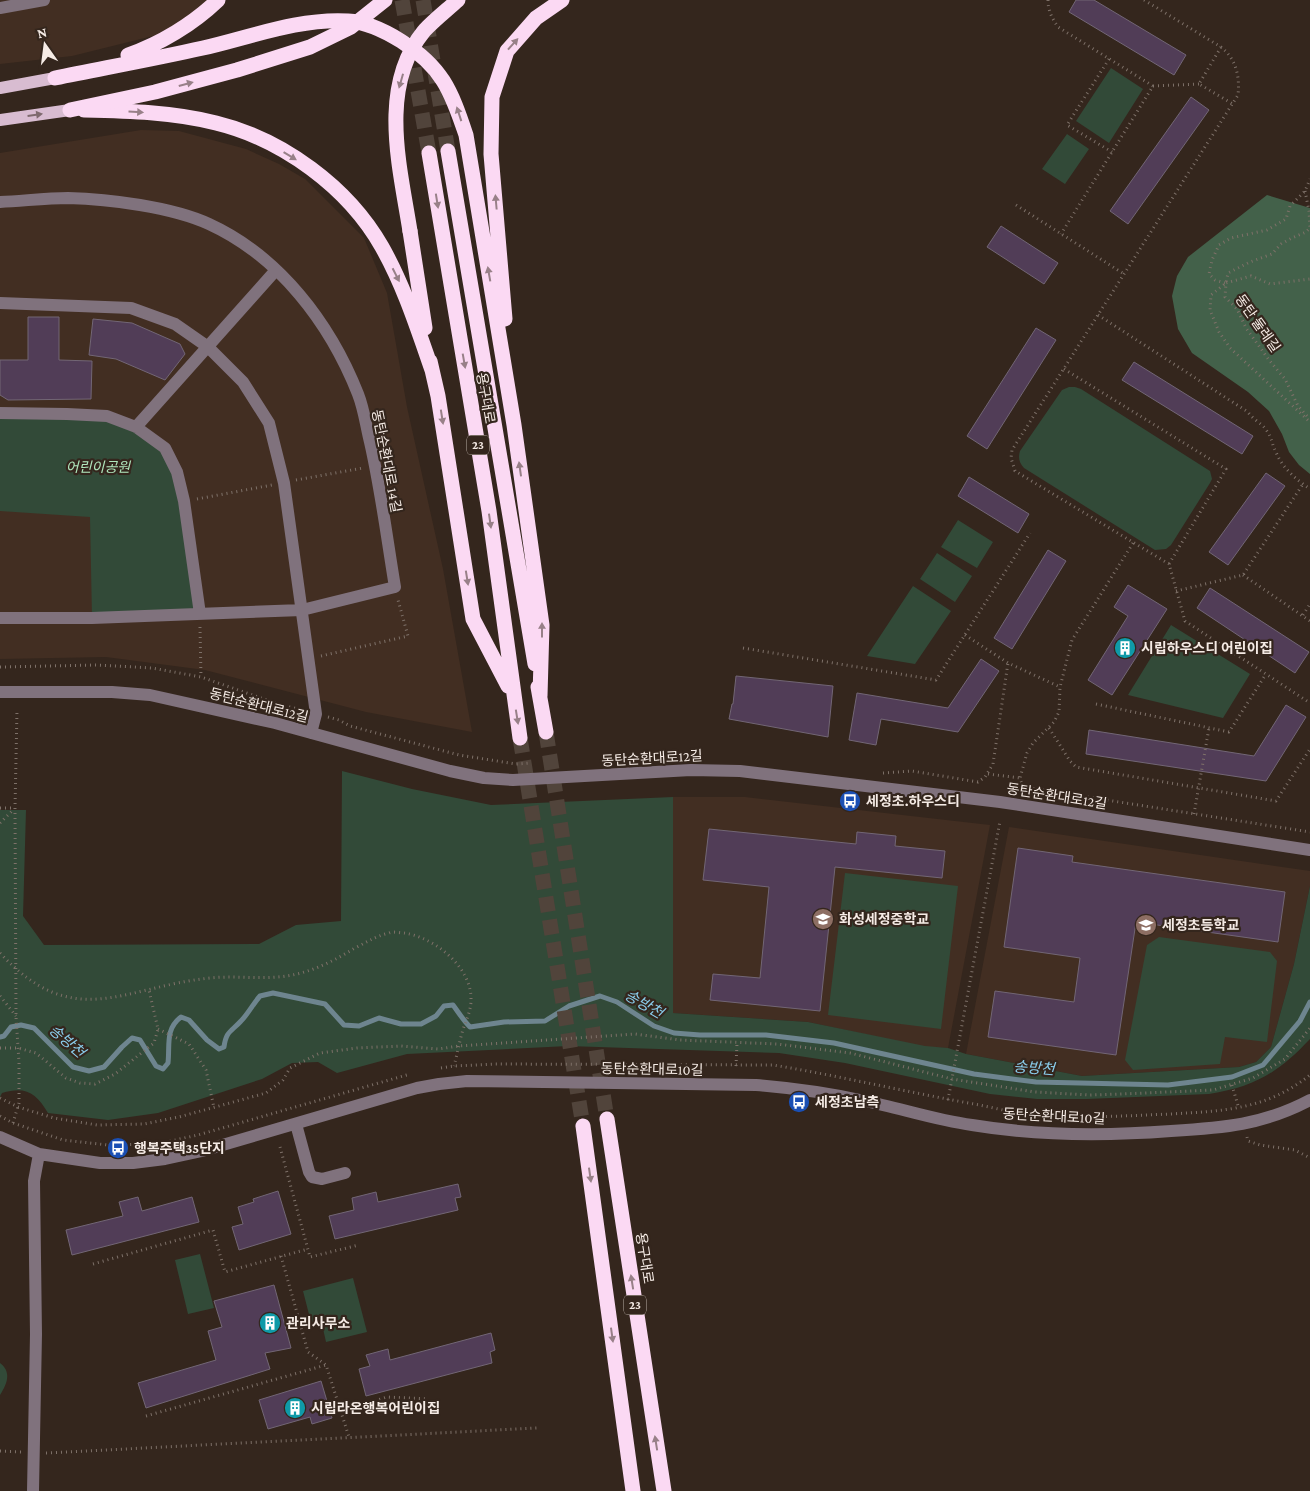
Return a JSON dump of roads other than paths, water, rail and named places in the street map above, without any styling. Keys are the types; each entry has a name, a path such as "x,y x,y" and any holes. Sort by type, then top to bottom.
{"highway":[{"path":"54,78 105,64 146,49 183,27 218,0"},
{"path":"70,110 155,92 237,70 310,47 351,27 385,0"},
{"path":"458,0 424,32 409,56 399,86 396,119 399,163 473,619 514,696"},
{"path":"514,425 492,154 492,97 507,51 536,18 562,0"},
{"path":"54,78 204,47 289,26 318,22 349,21 388,33 417,51 439,73 455,102 466,135 514,425 542,625 540,696"},
{"path":"70,110 154,113 216,123 245,132 271,144 321,175 357,209 382,246 405,292 432,370"},
{"name":"용구대로","path":"448,151 546,732"},
{"name":"용구대로","path":"429,153 489,511 520,738"},
{"name":"용구대로","path":"607,1119 664,1491"},
{"name":"23","path":"583,1126 633,1491"}],"main road":[{"path":"0,88 54,78"},
{"path":"0,120 70,110"}],"street":[{"path":"0,8 17,3 44,0"},
{"name":"동탄순환대로 14길","path":"0,202 68,198 129,203 164,210 208,223 244,243 276,270 310,307 340,356 358,395 375,466 395,587 302,610"},
{"path":"136,427 276,270"},
{"path":"0,303 131,308 175,324 208,347 243,382 269,422 284,483 316,714 311,733"},
{"path":"0,413 107,416 136,427 165,448 177,472 184,501 200,614"},
{"path":"0,618 92,618 302,610"},
{"name":"동탄순환대로12길","path":"0,692 112,692 150,695 275,723 450,771 484,778 513,780 691,770 740,771 1000,802 1310,850"},
{"name":"동탄순환대로10길","path":"0,1137 39,1154 100,1163 133,1163 165,1159 202,1151 417,1088 467,1081 785,1087 816,1090 970,1125 1060,1134 1154,1132 1225,1126 1265,1120 1289,1111 1310,1100"},
{"path":"296,1124 312,1177 322,1179 346,1173"},
{"path":"33,1491 36,1334 34,1181 39,1154"}],"waterway":[{"name":"송방천","path":"0,1037 4,1036 11,1027 21,1025 34,1028 73,1067 89,1071 104,1067 132,1038 140,1040 156,1066 163,1069 168,1063 170,1032 181,1017 189,1020 207,1040 219,1049 224,1047 230,1032 244,1018 260,996 273,993 325,1004 344,1025 359,1026 379,1018 401,1024 421,1024 436,1016 444,1006 453,1005 470,1027 504,1022 545,1021 569,1006 600,996 617,1002 654,1026 674,1033 766,1035 834,1043 974,1074 1036,1082 1168,1085 1232,1077 1263,1065 1300,1021 1310,1002"}],"tunnel":[{"path":"402,0 429,153"},
{"path":"423,0 448,151"},
{"path":"546,732 607,1119"},
{"path":"520,738 583,1126"}],"place":[{"name":"시립하우스디 어린이집","path":"1125,648"},
{"name":"세정초.하우스디","path":"850,801"},
{"name":"화성세정중학교","path":"823,919"},
{"name":"세정초등학교","path":"1146,925"},
{"name":"세정초남측","path":"799,1102"},
{"name":"행복주택35단지","path":"118,1148"},
{"name":"관리사무소","path":"270,1323"},
{"name":"시립라온행복어린이집","path":"295,1408"}],"park label":[{"name":"어린이공원","path":"98,467"}]}
